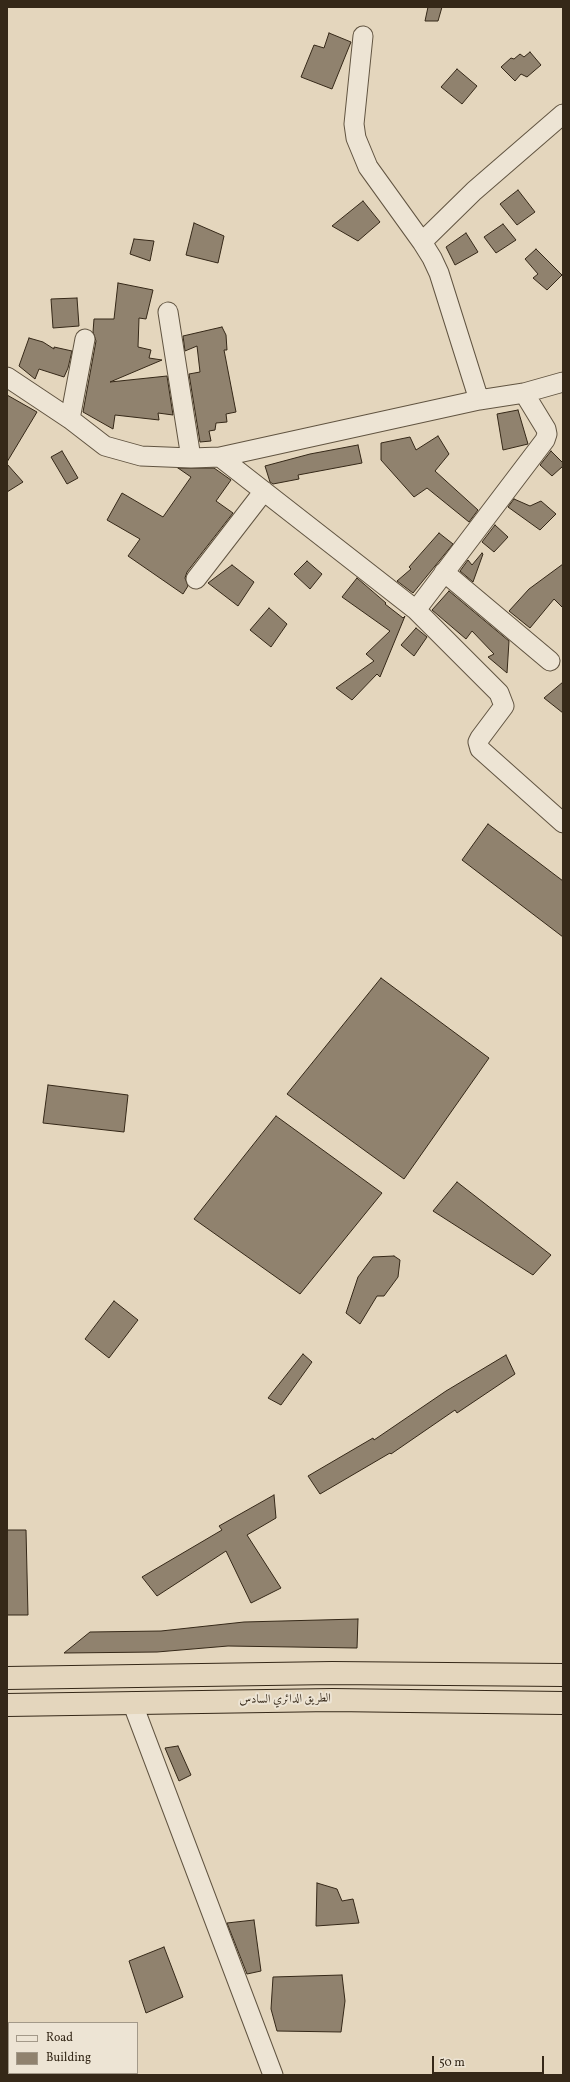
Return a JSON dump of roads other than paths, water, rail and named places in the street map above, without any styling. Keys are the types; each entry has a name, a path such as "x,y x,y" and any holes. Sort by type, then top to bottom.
{"highway":[{"path":"7,1678 332,1673 563,1675"},
{"name":"الطريق الدائري السادس","path":"7,1705 332,1700 563,1703"}],"street":[{"path":"363,36 354,124 356,138 368,168 432,258 439,273 479,400"},
{"path":"422,242 474,191 563,114"},
{"path":"168,312 191,458"},
{"path":"70,419 85,340"},
{"path":"7,377 70,419 105,446 141,456 191,458 220,457 479,400 524,393 563,382"},
{"path":"416,610 545,440 547,434 546,429 524,393"},
{"path":"220,457 416,610 502,697 504,702 502,710 480,738 478,742 480,749 563,823"},
{"path":"196,579 264,491"},
{"path":"444,572 550,661"},
{"path":"132,1702 273,2075"}]}
